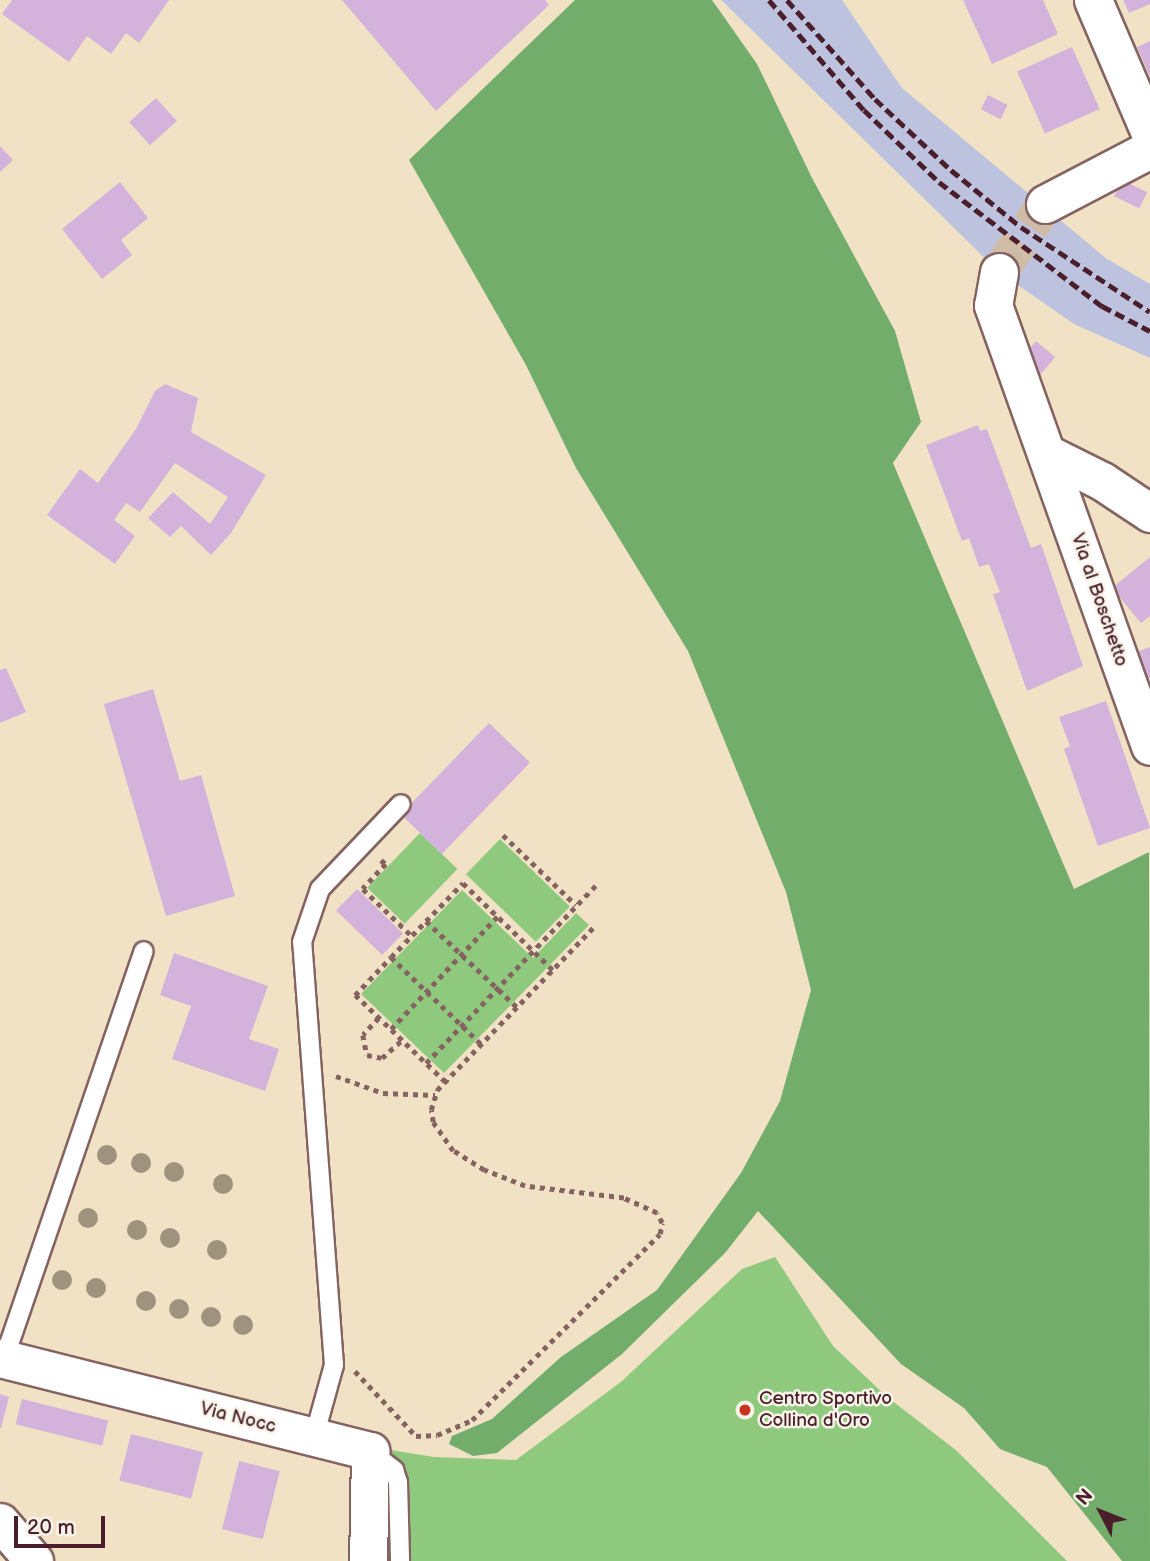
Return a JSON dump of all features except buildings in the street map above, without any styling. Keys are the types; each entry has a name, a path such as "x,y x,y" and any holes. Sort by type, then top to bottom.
{"street":[{"path":"1093,0 1150,133"},
{"path":"1045,204 1150,149"},
{"name":"Via al Boschetto","path":"999,272 993,305 1150,746"},
{"path":"1048,454 1102,481 1150,513"},
{"name":"Via Nocc","path":"2,1359 370,1451"},
{"path":"368,1561 370,1451"},
{"path":"0,1522 34,1561"}],"lane":[{"path":"314,1437 334,1365 302,958 305,924 320,889 401,804"},
{"path":"2,1359 144,951"},
{"path":"370,1451 394,1469 398,1482 400,1561"}],"path":[{"path":"503,835 576,905"},
{"path":"363,842 386,864 363,888 412,936"},
{"path":"445,1082 355,995 391,957 463,883 553,970"},
{"path":"426,1063 597,884"},
{"path":"391,1029 498,916"},
{"path":"426,921 517,1007"},
{"path":"334,1365 361,1374 410,1432 437,1435 488,1409 660,1234 662,1223 657,1213 624,1198 525,1186 466,1159 440,1136 433,1122 435,1095 445,1082 593,928"},
{"path":"391,957 481,1044"},
{"path":"379,1018 363,1035 368,1055 382,1058 402,1040"},
{"path":"312,1082 331,1076 383,1093 435,1095"}],"shaded area":[{"path":"721,0 842,0 902,88 1107,259 1150,284 1150,358 1074,324 999,272"}],"green space":[{"path":"575,0 712,0 757,64 812,178 895,331 921,422 893,463 1074,889 1149,852 1150,1561 1122,1561 1047,1467 1000,1449 964,1408 901,1364 758,1211 725,1253 622,1354 497,1453 473,1456 449,1444 452,1436 492,1419 561,1357 657,1290 741,1173 780,1101 811,990 786,892 688,651 576,468 526,365 409,160"},
{"path":"420,833 457,869 405,924 367,888"},
{"path":"500,839 570,906 536,942 466,874"},
{"path":"462,890 533,958 576,913 589,925 444,1073 361,994"},
{"name":"Centro Sportivo Collina d'Oro","path":"775,1257 833,1346 886,1396 957,1451 1067,1561 375,1561 384,1449 434,1457 516,1460 622,1381 742,1269"}],"tunnel":[{"path":"999,272 1045,204"}],"railway":[{"path":"769,0 864,110 939,182 1102,306 1150,331"},
{"path":"787,0 875,99 951,170 1021,227 1150,312"}],"place":[{"name":"Centro Sportivo Collina d'Oro","path":"745,1410"}]}
